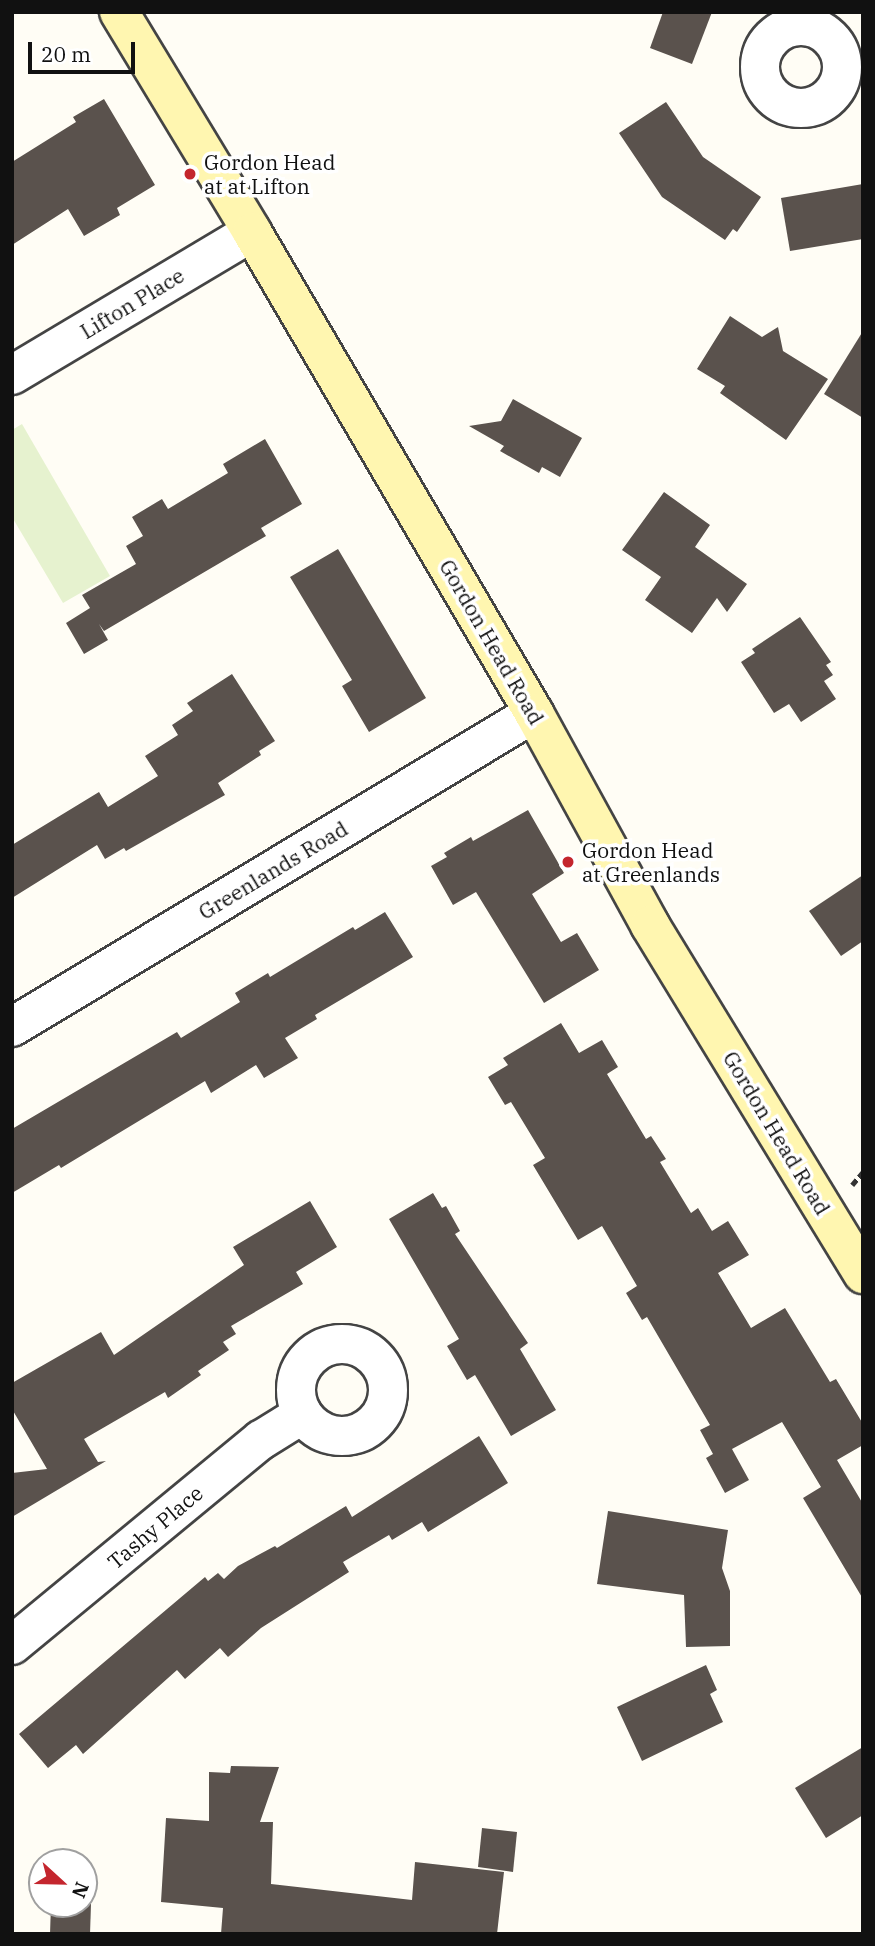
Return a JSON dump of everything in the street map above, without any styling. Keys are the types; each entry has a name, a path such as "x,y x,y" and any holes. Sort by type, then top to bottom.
{"main road":[{"name":"Gordon Head Road","path":"119,12 252,232 534,713 650,925 863,1274"}],"street":[{"name":"Lifton Place","path":"12,375 252,232"},
{"name":"Greenlands Road","path":"12,1027 534,713"},
{"name":"Tashy Place","path":"12,1645 261,1440 303,1414"}],"green space":[{"path":"22,424 110,576 63,603 12,517 12,430"}],"building":[{"path":"663,12 712,12 692,64 650,48"},
{"path":"104,99 155,185 117,208 120,215 84,236 68,209 12,245 12,162 76,122 73,117"},
{"path":"666,102 703,157 761,197 737,232 733,229 725,240 662,197 619,133"},
{"path":"863,184 863,239 790,251 781,198"},
{"path":"730,316 762,337 778,327 783,351 828,379 786,440 720,393 725,386 697,369"},
{"path":"863,331 863,418 824,394"},
{"path":"513,399 582,438 560,477 542,467 539,473 500,451 504,446 469,426 501,421"},
{"path":"265,439 302,504 261,528 266,536 104,631 99,624 108,640 84,654 66,623 90,608 82,595 136,564 126,546 143,536 132,517 162,499 168,509 228,473 223,464"},
{"path":"664,492 710,525 695,547 747,584 727,612 717,598 692,633 645,600 661,577 622,550"},
{"path":"338,549 426,698 369,732 342,686 352,680 290,577"},
{"path":"800,617 831,662 826,665 833,675 824,681 836,699 801,722 789,704 774,713 741,662 755,653 752,649"},
{"path":"232,674 275,741 259,751 261,755 218,783 225,795 126,851 124,848 105,859 97,845 12,898 12,845 99,792 108,807 158,776 145,756 178,735 172,725 193,711 187,703"},
{"path":"528,810 564,873 532,894 561,942 577,933 599,970 544,1003 476,892 453,905 431,866 447,857 444,853 471,837 473,841"},
{"path":"863,875 863,941 841,956 809,911"},
{"path":"385,912 413,957 315,1015 317,1019 285,1038 298,1058 264,1078 256,1065 211,1093 205,1081 61,1168 59,1165 12,1193 12,1129 177,1032 181,1038 240,1002 235,993 268,973 270,977 353,927 355,930"},
{"path":"561,1023 579,1053 602,1040 618,1067 607,1074 646,1139 651,1136 666,1159 660,1162 691,1213 698,1208 712,1231 728,1221 749,1255 718,1273 751,1328 785,1308 830,1382 836,1379 863,1424 863,1445 837,1460 863,1504 863,1599 803,1498 821,1487 782,1422 732,1449 749,1480 725,1493 706,1458 713,1454 700,1430 710,1425 647,1317 642,1320 626,1293 637,1286 602,1226 578,1240 533,1165 545,1158 511,1102 505,1105 488,1077 508,1065 503,1058"},
{"path":"433,1193 442,1208 446,1206 460,1231 455,1234 528,1343 520,1349 556,1410 511,1436 475,1375 467,1380 447,1346 459,1339 389,1219"},
{"path":"310,1201 337,1247 296,1272 303,1284 231,1326 236,1334 223,1342 229,1350 198,1371 201,1375 168,1398 165,1392 84,1439 98,1462 106,1461 12,1517 12,1473 47,1469 12,1409 12,1383 101,1332 114,1355 244,1265 233,1247"},
{"path":"479,1436 508,1483 428,1532 422,1522 392,1540 389,1535 343,1562 349,1572 261,1628 228,1657 220,1648 185,1679 177,1670 83,1754 76,1745 48,1768 19,1734 205,1577 208,1581 218,1573 224,1579 238,1566 275,1546 277,1548 346,1506 352,1517"},
{"path":"608,1511 728,1530 722,1568 730,1591 730,1646 686,1647 684,1595 597,1584"},
{"path":"706,1665 717,1690 710,1694 723,1722 642,1761 617,1707"},
{"path":"863,1747 863,1815 826,1838 795,1788"},
{"path":"231,1766 279,1767 260,1822 273,1822 271,1884 412,1900 415,1862 504,1872 497,1934 221,1934 223,1908 161,1902 166,1818 209,1821 209,1772 230,1773"},
{"path":"482,1828 517,1832 513,1872 478,1867"},
{"path":"51,1918 91,1918 90,1934 50,1934"}],"place":[{"name":"Gordon Head at at Lifton","path":"190,174"},
{"name":"Gordon Head at Greenlands","path":"568,862"}]}
